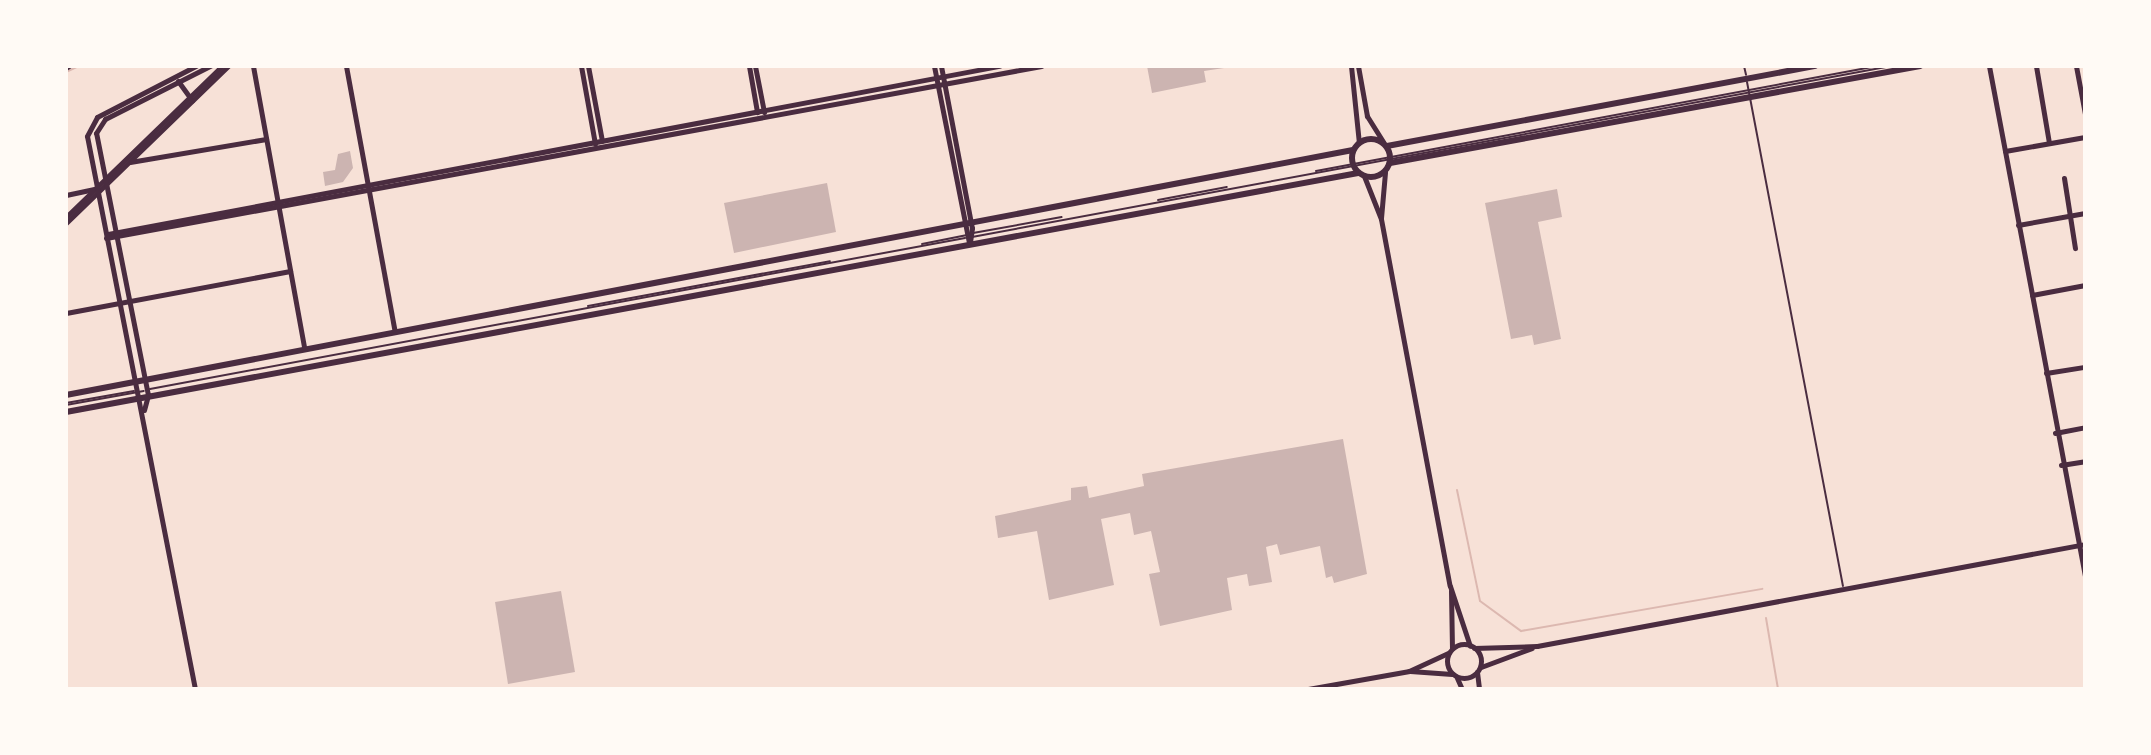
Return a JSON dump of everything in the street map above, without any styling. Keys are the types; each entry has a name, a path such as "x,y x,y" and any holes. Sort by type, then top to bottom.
{"street":[{"path":"144,411 147,392 106,237 88,142 94,119 196,66"},
{"path":"195,689 144,411 132,381 113,235 95,139 105,119 210,66"},
{"path":"66,217 104,185 225,66"},
{"path":"253,66 304,347"},
{"path":"346,66 395,332"},
{"path":"581,66 599,144"},
{"path":"588,66 599,144"},
{"path":"749,66 761,114"},
{"path":"755,66 761,114"},
{"path":"934,66 940,81 969,237"},
{"path":"940,81 941,66"},
{"path":"940,81 999,66"},
{"path":"106,237 940,81 1041,66"},
{"path":"66,395 304,347 1353,150 1359,143 1351,66"},
{"path":"1358,66 1367,116 1391,159 1385,172 1381,219"},
{"path":"1359,143 1385,144 1816,66"},
{"path":"1391,159 1749,92 1920,66"},
{"path":"1989,66 2061,465 2081,544 2085,576"},
{"path":"2036,66 2049,143"},
{"path":"2076,66 2085,114"},
{"path":"178,81 192,99"},
{"path":"2005,151 2085,137"},
{"path":"128,161 266,139"},
{"path":"1353,150 1353,165 1361,175 1381,219 1450,586 1479,670 1479,689"},
{"path":"66,412 135,394 969,237 1385,172"},
{"path":"2064,178 2075,248"},
{"path":"66,195 97,191"},
{"path":"66,223 97,191"},
{"path":"2018,225 2085,213"},
{"path":"66,313 290,271"},
{"path":"2032,295 2085,285"},
{"path":"2046,373 2085,367"},
{"path":"2055,433 2085,427"},
{"path":"2061,465 2085,461"},
{"path":"1308,689 1409,671 1450,651 1472,647 1537,646 2081,544"},
{"path":"1450,586 1450,651 1454,676 1462,689"},
{"path":"1409,671 1454,676 1479,670 1537,646"}],"lane":[{"path":"1744,66 1843,587"},
{"path":"1749,92 1877,66"},
{"path":"1749,92 1891,66"},
{"path":"969,237 1391,159"},
{"path":"66,404 135,394"}],"building":[{"path":"1147,66 1224,68 1204,71 1206,82 1152,93"},
{"path":"350,151 353,168 343,182 325,186 323,172 335,170 338,154"},
{"path":"827,183 836,232 734,253 724,203"},
{"path":"1557,189 1562,217 1538,222 1561,339 1534,345 1532,335 1511,339 1485,203"},
{"path":"1343,439 1367,574 1334,583 1332,576 1326,578 1320,546 1280,555 1277,544 1266,547 1272,582 1249,586 1247,574 1227,578 1232,610 1160,626 1149,574 1160,572 1151,531 1134,535 1130,513 1101,519 1114,585 1049,600 1037,531 998,538 995,516 1071,500 1071,488 1087,486 1089,498 1144,486 1142,474"},
{"path":"561,591 575,672 508,684 495,602"}],"waterway":[{"path":"66,72 79,66"},
{"path":"1457,490 1480,601 1521,631 1762,589"},
{"path":"1766,618 1778,689"}]}
